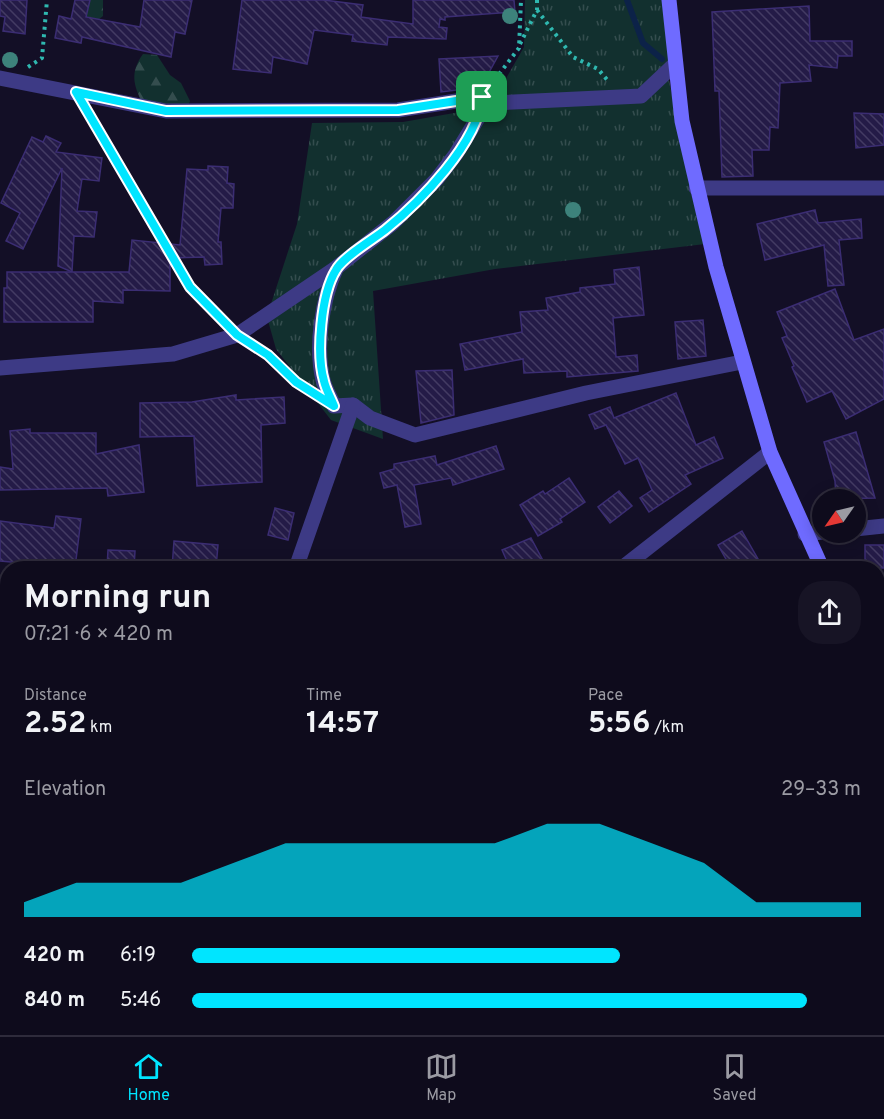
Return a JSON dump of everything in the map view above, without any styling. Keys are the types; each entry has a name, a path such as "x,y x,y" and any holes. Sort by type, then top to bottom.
{"street":[{"path":"669,0 682,121 696,188 742,362 770,452 818,561"},
{"path":"5,79 166,111 398,110 482,97 492,103 641,96 675,64"},
{"path":"0,368 173,354 237,335 336,268 393,223 437,179 456,154 481,113 482,97"},
{"path":"696,188 884,188"},
{"path":"336,268 326,291 322,310 323,380 334,406 353,405 370,418 415,435 586,393 742,362"},
{"path":"298,561 353,405"},
{"path":"631,561 770,452"},
{"path":"866,528 884,526"},
{"path":"805,534 812,533"}],"path":[{"path":"5,79 42,58 47,0"},
{"path":"519,48 521,0"},
{"path":"482,97 519,48 537,10 537,0"},
{"path":"537,10 573,57 598,69 621,96"},
{"path":"76,92 190,287 237,335 268,355 296,382 334,406"}],"green space":[{"path":"82,0 103,0 103,16 94,23 79,23"},
{"path":"525,0 668,0 669,80 691,193 705,244 495,269 373,291 383,439 331,420 276,349 267,317 396,227 492,103 524,47"},
{"path":"143,54 157,55 170,75 181,83 190,101 187,110 143,104 134,79 136,67"},
{"path":"477,109 434,176 391,220 270,307 297,224 312,123 403,122"}],"building":[{"path":"0,0 27,0 25,34 3,31 5,17 0,16"},
{"path":"75,0 90,0 86,17 140,27 144,0 192,0 185,34 175,32 171,57 82,37 81,43 55,38 59,16 71,19"},
{"path":"242,0 324,0 363,5 361,17 413,24 413,0 514,0 515,12 445,17 445,20 440,19 439,27 447,28 446,39 388,37 387,45 352,41 353,35 314,30 307,64 273,57 271,73 233,69"},
{"path":"809,6 810,41 852,41 852,56 838,56 837,68 809,65 811,81 780,83 778,128 770,127 769,150 752,150 753,176 722,177 719,91 715,91 712,12"},
{"path":"498,56 481,87 441,92 439,59"},
{"path":"854,113 884,114 884,145 856,148"},
{"path":"46,136 61,143 56,152 102,158 99,181 82,179 77,211 97,212 94,237 74,236 72,272 58,266 62,168 23,249 6,241 20,213 1,203 32,137 43,142"},
{"path":"208,166 228,167 227,183 234,184 233,208 221,208 218,242 221,242 222,264 205,265 204,257 170,258 170,291 123,290 123,303 93,301 93,322 4,322 4,288 7,288 7,272 129,272 132,240 180,245 187,169 208,170"},
{"path":"815,210 818,223 861,219 862,238 839,240 844,285 828,286 824,245 765,260 757,224"},
{"path":"639,267 644,315 613,318 616,357 637,355 638,371 567,377 567,371 524,373 523,359 465,370 460,344 522,332 520,312 548,310 546,298 580,292 580,288 615,284 614,270"},
{"path":"835,289 854,340 884,329 884,399 846,419 832,391 807,402 782,338 787,336 777,312"},
{"path":"703,320 706,356 678,359 675,322"},
{"path":"452,370 454,415 421,423 416,371"},
{"path":"676,393 696,445 714,437 723,458 685,475 691,484 649,512 640,498 652,490 638,458 625,464 606,425 595,429 589,415 610,407 614,418"},
{"path":"236,395 236,400 284,397 285,423 261,425 262,482 197,486 194,436 140,437 140,403 192,402"},
{"path":"30,429 30,433 96,433 96,454 139,445 144,492 108,496 107,488 0,490 0,467 13,469 10,431"},
{"path":"856,432 875,498 866,498 866,489 835,489 824,442"},
{"path":"496,446 504,469 453,485 451,478 414,485 421,524 405,527 397,485 384,488 380,473 394,469 394,464 435,456 437,465"},
{"path":"569,478 585,502 560,519 562,522 538,536 520,505 543,491 545,494"},
{"path":"619,491 632,506 610,523 598,507"},
{"path":"275,508 294,513 288,540 268,535"},
{"path":"56,516 81,519 76,561 0,561 0,521 54,528"},
{"path":"742,531 758,559 727,561 718,545"},
{"path":"531,538 543,561 507,561 502,550"},
{"path":"174,541 218,545 217,561 173,561"},
{"path":"865,545 884,545 884,561 865,561"},
{"path":"108,550 135,551 134,561 107,561"}],"waterway":[{"path":"627,0 643,43 662,59"}],"route":[{"path":"76,92 166,111 398,110 482,97 481,113 456,154 437,179 393,223 336,268 326,291 322,310 323,380 334,406 296,382 268,355 237,335 190,287 76,92"}]}
